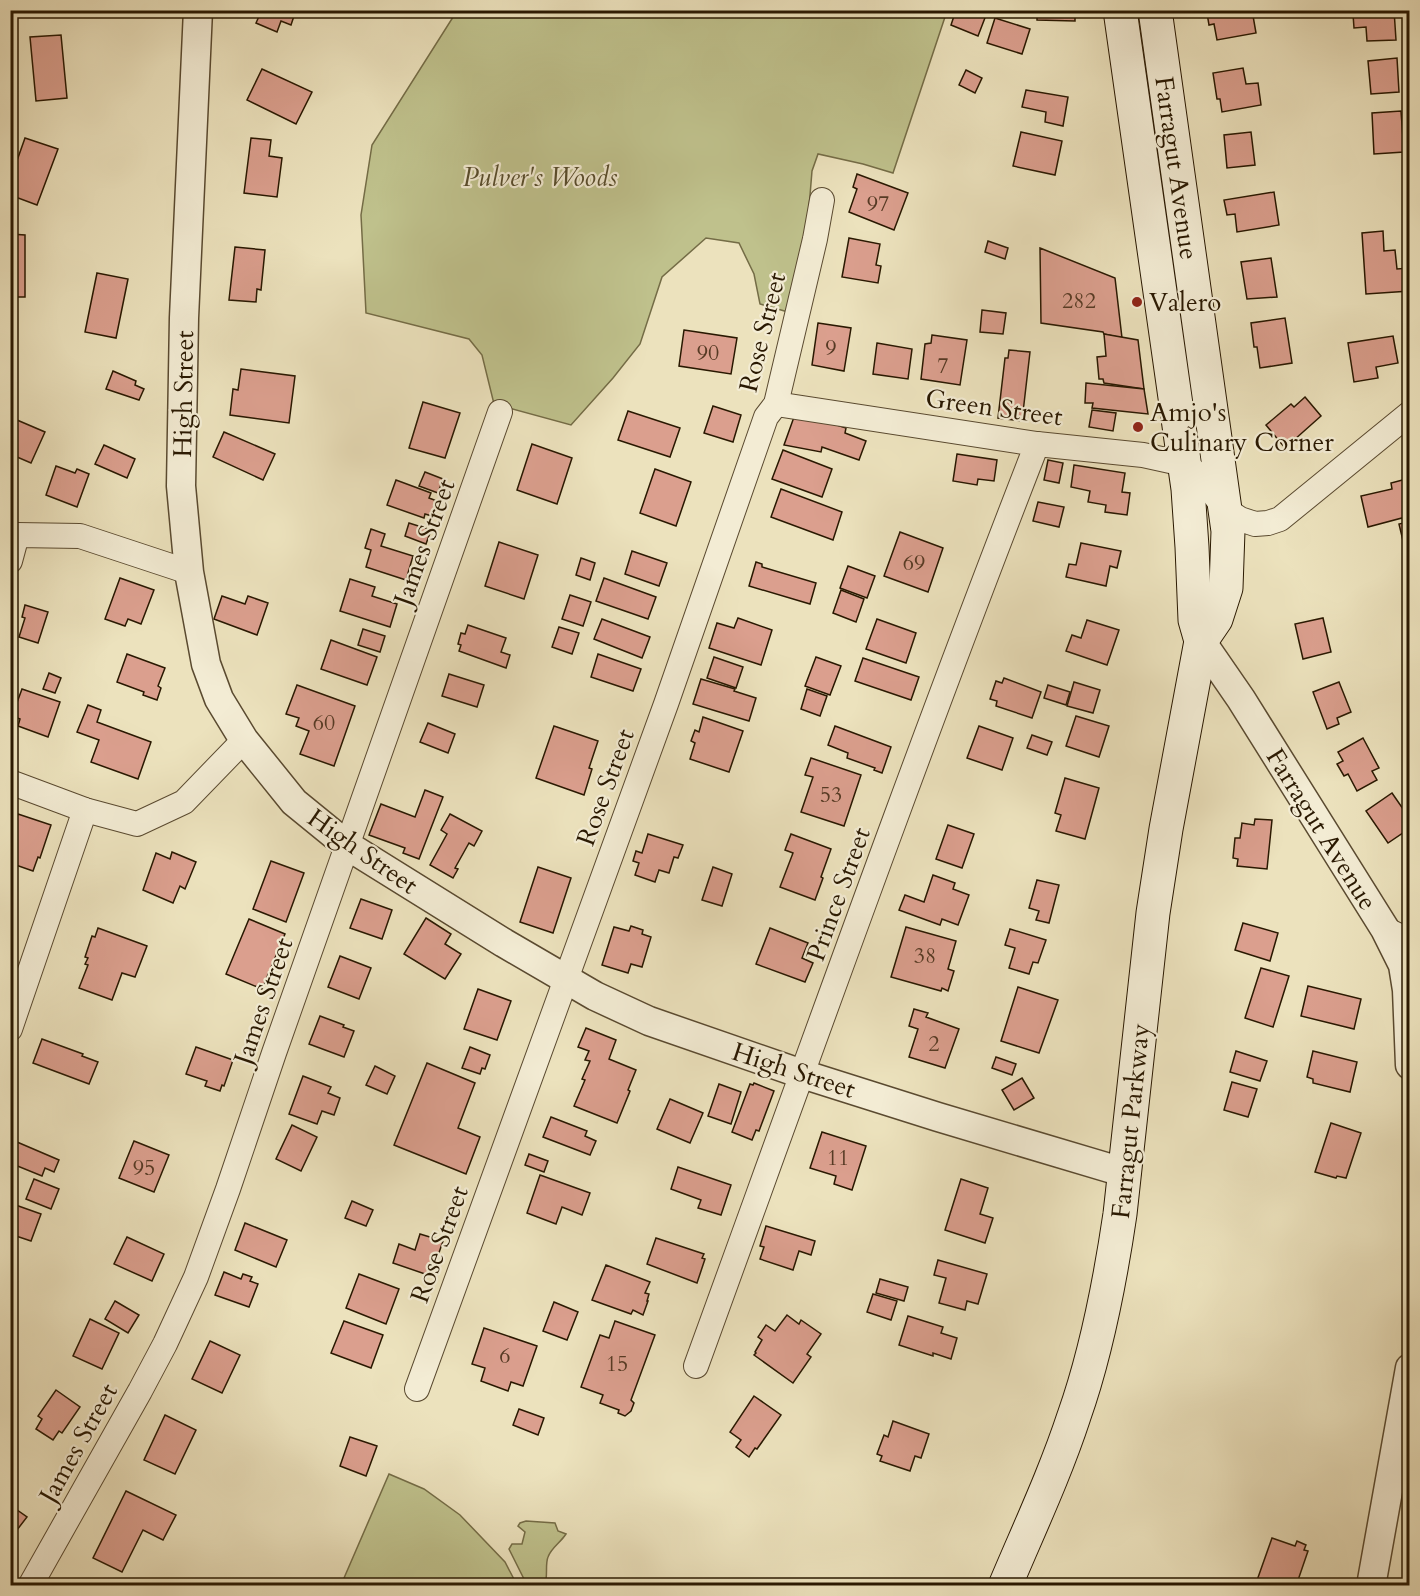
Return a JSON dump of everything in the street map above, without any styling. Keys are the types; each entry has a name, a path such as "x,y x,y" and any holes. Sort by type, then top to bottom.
{"main road":[{"path":"1122,24 1157,22"},
{"name":"Farragut Avenue","path":"1157,22 1228,531 1226,588 1216,619 1201,641"},
{"name":"Farragut Avenue","path":"1122,24 1163,319 1191,470 1195,620 1201,641"},
{"path":"1153,237 1186,232"},
{"path":"1163,319 1198,314"},
{"name":"Farragut Parkway","path":"1005,1586 1062,1451 1087,1374 1115,1253 1126,1173 1153,913 1201,641"}],"street":[{"name":"High Street","path":"198,10 184,318 182,486 189,572 206,664 219,699 244,740 294,802 348,846 595,996 649,1021 802,1074 1126,1173"},
{"name":"Rose Street","path":"417,1389 666,704 766,417 776,404 822,200"},
{"name":"Green Street","path":"776,404 1037,444 1143,455 1191,470"},
{"name":"James Street","path":"30,1586 160,1354 195,1277 228,1189 500,412"},
{"path":"1191,470 1225,509 1240,519 1255,524 1268,523 1280,519 1410,413"},
{"name":"Prince Street","path":"696,1366 982,586 1037,444"},
{"path":"10,561 17,535 80,536 189,572"},
{"name":"Farragut Avenue","path":"1201,641 1397,935 1407,990 1410,1065"},
{"path":"10,782 85,810 137,824 184,802 244,740"},
{"path":"10,1029 85,810"},
{"path":"1371,1586 1410,1368"}],"green space":[{"name":"Pulver's Woods","path":"455,11 947,11 893,173 818,154 812,171 806,244 788,312 760,304 754,274 739,243 706,238 662,277 640,344 571,425 494,404 482,355 469,339 366,313 361,215 372,145"},
{"path":"389,1474 424,1489 460,1515 505,1562 517,1585 341,1585"},
{"path":"526,1521 555,1523 558,1531 566,1534 548,1557 545,1585 527,1585 509,1549 512,1544 522,1544 525,1532 518,1526"}],"building":[{"path":"257,10 296,10 291,25 281,21 277,32 256,23 260,14 256,12"},
{"path":"956,10 988,10 978,36 951,25"},
{"path":"1037,10 1075,10 1075,21 1037,20"},
{"path":"1212,10 1252,10 1256,33 1217,40 1214,24 1209,25 1207,13 1213,12"},
{"path":"1364,10 1394,10 1396,40 1367,41 1366,27 1354,28 1353,14 1364,13"},
{"path":"995,18 1030,29 1022,54 987,43"},
{"path":"61,35 67,98 36,101 30,37"},
{"path":"1397,58 1399,92 1371,94 1368,61"},
{"path":"1243,68 1246,84 1258,83 1261,105 1222,112 1220,99 1217,99 1213,73"},
{"path":"262,69 312,92 296,124 247,100"},
{"path":"966,70 982,78 975,93 959,85"},
{"path":"1026,90 1068,97 1063,126 1045,122 1046,112 1022,107"},
{"path":"1401,111 1404,152 1374,154 1372,113"},
{"path":"1021,132 1062,141 1055,175 1013,166"},
{"path":"1251,132 1255,165 1227,168 1224,135"},
{"path":"25,138 58,149 37,205 10,195 10,168 14,169"},
{"path":"251,138 271,140 269,156 282,158 277,197 244,193"},
{"path":"857,174 908,193 894,230 849,212 857,189 853,187"},
{"path":"1274,192 1279,225 1237,232 1235,214 1227,215 1224,200"},
{"path":"1383,231 1384,251 1395,250 1397,269 1409,268 1410,291 1366,294 1362,233"},
{"path":"10,234 25,235 25,297 10,297"},
{"path":"849,238 880,244 876,265 881,266 878,283 842,277"},
{"path":"988,241 1008,248 1005,259 985,252"},
{"path":"235,247 265,250 261,290 257,289 256,302 229,300"},
{"path":"1040,248 1115,278 1122,338 1103,332 1041,323"},
{"path":"1271,258 1277,297 1247,299 1241,262"},
{"path":"97,273 128,279 116,338 85,332"},
{"path":"982,310 1006,313 1003,334 980,332"},
{"path":"1285,318 1292,363 1260,368 1251,323"},
{"path":"818,323 851,328 844,371 812,365"},
{"path":"684,330 737,338 731,374 679,366"},
{"path":"1104,334 1138,340 1144,389 1104,383 1103,379 1099,379 1097,357 1106,356"},
{"path":"932,335 967,340 960,385 921,379 925,344 931,343"},
{"path":"1393,336 1398,363 1376,367 1378,378 1354,382 1348,343"},
{"path":"877,343 912,349 908,379 873,374"},
{"path":"1009,350 1030,352 1022,421 998,418 1005,358 1008,358"},
{"path":"241,369 295,376 289,423 230,415 233,389 238,390"},
{"path":"113,371 136,381 135,385 144,389 139,400 106,389"},
{"path":"1086,383 1144,389 1148,414 1092,408 1093,403 1085,403"},
{"path":"1305,397 1321,416 1285,448 1266,425 1291,404 1294,407"},
{"path":"423,402 460,413 445,458 409,448"},
{"path":"713,406 741,415 733,442 704,433"},
{"path":"1092,410 1116,413 1113,431 1089,427"},
{"path":"628,411 680,428 670,457 618,440"},
{"path":"10,417 45,432 31,463 10,454"},
{"path":"794,417 828,422 846,428 845,433 866,441 859,460 822,447 821,452 784,445"},
{"path":"224,432 275,454 263,480 213,457"},
{"path":"532,444 572,458 557,504 517,490"},
{"path":"104,445 135,459 127,478 95,464"},
{"path":"783,450 832,469 822,497 772,479"},
{"path":"957,454 997,460 994,481 978,479 977,485 953,481"},
{"path":"1048,460 1063,463 1059,483 1044,480"},
{"path":"1074,465 1125,473 1122,492 1130,493 1127,515 1105,512 1106,505 1088,502 1090,491 1071,487"},
{"path":"56,466 75,473 77,469 89,474 77,507 46,495"},
{"path":"655,469 691,482 676,526 640,513"},
{"path":"425,472 443,479 438,493 419,486"},
{"path":"1410,478 1410,548 1405,549 1399,524 1404,523 1402,518 1368,527 1361,496 1392,489 1391,483"},
{"path":"396,480 431,493 429,498 437,501 432,516 425,514 424,518 387,505"},
{"path":"781,489 842,512 833,540 771,517"},
{"path":"1038,502 1064,507 1059,527 1033,521"},
{"path":"409,523 431,530 426,544 405,536"},
{"path":"371,529 385,534 381,546 413,556 406,580 366,567 371,550 365,548"},
{"path":"900,532 943,548 928,592 884,576"},
{"path":"499,542 538,555 524,599 485,586"},
{"path":"1081,543 1121,551 1117,568 1110,566 1106,586 1066,577 1069,564 1076,565"},
{"path":"632,551 667,563 659,586 625,574"},
{"path":"581,558 595,563 590,580 576,575"},
{"path":"756,562 762,564 762,567 816,583 810,604 749,586"},
{"path":"848,566 875,576 867,598 840,588"},
{"path":"120,578 154,590 141,624 128,619 125,626 105,619"},
{"path":"604,578 656,597 648,619 596,601"},
{"path":"350,579 375,587 372,596 397,604 390,627 340,611"},
{"path":"841,590 864,599 856,622 833,613"},
{"path":"570,595 591,602 583,626 562,619"},
{"path":"222,596 245,604 248,596 268,603 257,635 214,619"},
{"path":"25,605 48,612 38,643 19,637 25,618 22,617"},
{"path":"738,618 772,630 761,665 709,648 717,623 734,628"},
{"path":"1323,618 1331,652 1303,659 1295,624"},
{"path":"602,619 650,637 642,658 594,639"},
{"path":"877,619 916,633 906,663 866,649"},
{"path":"1087,620 1119,630 1107,665 1066,651 1072,635 1081,638"},
{"path":"468,625 506,638 501,652 510,655 506,668 459,651 461,633 465,634"},
{"path":"559,627 579,633 572,654 552,647"},
{"path":"363,629 385,636 380,652 358,645"},
{"path":"331,640 377,657 367,685 321,669"},
{"path":"127,654 165,668 158,686 161,688 157,700 143,695 144,692 117,682"},
{"path":"598,654 641,669 633,691 591,677"},
{"path":"714,657 743,667 736,688 707,678"},
{"path":"816,657 841,666 830,695 805,686"},
{"path":"863,658 919,677 911,700 855,681"},
{"path":"49,673 61,678 55,693 43,689"},
{"path":"449,674 484,685 477,707 442,696"},
{"path":"1004,678 1041,692 1032,718 996,706 997,701 990,699 996,681 1002,683"},
{"path":"701,679 756,698 749,721 693,704"},
{"path":"1074,682 1100,690 1093,713 1067,706"},
{"path":"1339,682 1351,712 1337,718 1339,724 1327,729 1313,692"},
{"path":"297,685 355,706 334,766 300,754 309,731 296,726 299,718 286,714"},
{"path":"1048,685 1070,692 1066,705 1044,698"},
{"path":"22,689 60,702 48,737 18,726 20,719 12,716"},
{"path":"807,689 827,696 820,716 801,709"},
{"path":"88,705 101,710 97,722 151,742 138,779 91,762 99,740 77,732"},
{"path":"1076,716 1109,726 1099,757 1066,746"},
{"path":"703,717 743,731 729,772 690,759 695,743 691,741 695,730 699,732"},
{"path":"428,723 455,734 448,753 420,742"},
{"path":"554,726 598,741 589,768 592,769 584,795 536,778"},
{"path":"835,726 891,747 882,773 874,770 875,768 847,758 848,753 828,745"},
{"path":"979,726 1013,738 1002,770 967,758"},
{"path":"1032,735 1052,742 1047,755 1027,748"},
{"path":"1363,738 1379,768 1372,771 1377,780 1357,791 1348,774 1344,776 1337,764 1343,761 1338,752"},
{"path":"811,758 861,775 844,826 801,812 813,777 805,775"},
{"path":"1065,778 1099,788 1085,839 1056,831 1061,815 1055,813"},
{"path":"425,790 443,797 419,859 403,853 405,848 369,835 381,804 415,817"},
{"path":"1392,793 1410,819 1410,828 1388,843 1366,811"},
{"path":"18,814 51,825 33,871 10,863 10,837"},
{"path":"450,814 482,831 474,846 469,843 455,868 458,869 453,878 430,865 447,834 441,830"},
{"path":"1255,819 1272,820 1267,869 1237,866 1238,859 1233,858 1235,838 1240,838 1242,823 1254,825"},
{"path":"948,825 974,834 962,868 936,859"},
{"path":"648,834 683,845 678,858 674,857 669,873 659,870 655,882 635,875 639,863 633,861 636,851 642,853"},
{"path":"791,834 831,849 815,900 780,887 793,853 785,850"},
{"path":"172,852 196,862 185,889 180,886 173,903 143,890 156,853 170,859"},
{"path":"271,861 304,873 286,922 253,909"},
{"path":"538,867 571,878 553,933 520,922"},
{"path":"713,867 732,874 722,906 702,900"},
{"path":"933,875 955,883 953,889 969,895 958,925 942,919 940,925 899,910 905,895 924,902"},
{"path":"1037,880 1059,885 1049,923 1036,920 1039,911 1029,908"},
{"path":"361,899 392,910 382,939 350,928"},
{"path":"426,918 451,934 445,944 461,954 445,979 404,954"},
{"path":"249,919 285,934 262,989 226,974"},
{"path":"1243,923 1278,933 1270,961 1235,950"},
{"path":"631,926 643,930 642,934 651,937 642,967 631,964 628,973 602,965 614,927 629,931"},
{"path":"906,927 956,941 948,969 954,971 948,991 891,977"},
{"path":"98,928 147,946 135,977 122,973 112,1000 79,988 88,965 85,964 88,958 85,957 92,936 95,937"},
{"path":"770,928 808,943 802,958 813,963 805,982 756,964"},
{"path":"1010,929 1046,940 1038,963 1033,962 1029,974 1009,968 1015,948 1005,945"},
{"path":"340,956 371,968 359,999 328,987"},
{"path":"1261,968 1289,976 1273,1027 1245,1018"},
{"path":"1308,986 1361,999 1354,1029 1301,1016"},
{"path":"1018,987 1058,1000 1039,1053 1001,1041"},
{"path":"478,989 511,1001 497,1040 464,1029"},
{"path":"914,1009 928,1013 926,1017 959,1029 945,1068 909,1057 918,1029 909,1026"},
{"path":"320,1016 354,1031 344,1057 309,1044"},
{"path":"586,1028 616,1040 609,1059 636,1070 617,1123 574,1106 590,1061 585,1060 589,1051 578,1047"},
{"path":"42,1039 98,1062 89,1084 33,1063"},
{"path":"196,1047 233,1060 220,1091 205,1086 207,1081 186,1074"},
{"path":"470,1047 490,1055 485,1069 482,1068 480,1074 462,1068"},
{"path":"1236,1051 1267,1061 1260,1081 1230,1072"},
{"path":"1313,1051 1357,1062 1350,1092 1313,1083 1313,1079 1307,1077"},
{"path":"996,1057 1016,1064 1012,1075 992,1068"},
{"path":"427,1063 475,1083 458,1128 480,1137 466,1174 394,1145"},
{"path":"375,1066 395,1076 387,1094 366,1085"},
{"path":"303,1076 331,1087 328,1093 340,1098 334,1115 322,1111 317,1124 289,1114"},
{"path":"1022,1078 1034,1098 1014,1110 1002,1090"},
{"path":"1232,1082 1257,1089 1248,1117 1224,1110"},
{"path":"754,1083 774,1091 759,1131 756,1130 752,1140 732,1132 750,1084"},
{"path":"719,1084 741,1092 731,1124 708,1116"},
{"path":"670,1099 703,1113 690,1143 657,1129"},
{"path":"551,1117 587,1131 585,1136 596,1141 590,1155 543,1137"},
{"path":"1331,1123 1361,1133 1346,1178 1337,1176 1336,1178 1315,1172"},
{"path":"292,1125 317,1137 301,1171 276,1159"},
{"path":"822,1132 866,1146 852,1190 834,1184 836,1176 810,1168"},
{"path":"10,1139 59,1160 54,1172 45,1168 42,1176 10,1163"},
{"path":"134,1141 169,1155 154,1192 119,1178"},
{"path":"529,1154 548,1161 544,1172 525,1165"},
{"path":"678,1167 731,1185 721,1215 698,1208 701,1200 671,1189"},
{"path":"540,1175 590,1193 582,1215 562,1207 556,1224 527,1213"},
{"path":"34,1179 59,1189 51,1209 26,1199"},
{"path":"961,1179 988,1188 980,1214 993,1218 985,1243 945,1230"},
{"path":"352,1201 373,1210 366,1226 345,1218"},
{"path":"10,1203 41,1214 31,1241 10,1234"},
{"path":"245,1223 287,1240 276,1267 235,1250"},
{"path":"766,1226 815,1241 811,1255 799,1251 793,1270 760,1259 764,1247 760,1246"},
{"path":"420,1234 443,1241 431,1276 393,1263 399,1244 415,1250"},
{"path":"127,1237 164,1254 152,1281 114,1264"},
{"path":"656,1238 704,1254 702,1258 705,1259 697,1283 647,1264"},
{"path":"938,1260 987,1274 978,1304 967,1301 965,1310 939,1303 946,1278 934,1275"},
{"path":"606,1265 650,1282 645,1293 649,1294 643,1315 633,1310 631,1314 592,1300"},
{"path":"224,1272 241,1279 243,1274 252,1277 250,1281 258,1284 249,1307 215,1295"},
{"path":"359,1274 399,1289 386,1324 346,1308"},
{"path":"880,1279 908,1287 904,1301 876,1293"},
{"path":"873,1294 897,1301 891,1320 867,1312"},
{"path":"115,1301 139,1315 128,1333 105,1319"},
{"path":"554,1302 578,1312 567,1340 543,1331"},
{"path":"787,1315 799,1324 801,1320 821,1334 807,1354 811,1357 793,1383 754,1355 762,1340 758,1337 766,1325 775,1331"},
{"path":"908,1316 943,1327 941,1333 957,1338 951,1359 899,1345"},
{"path":"90,1319 119,1333 102,1369 73,1356"},
{"path":"344,1321 383,1335 371,1368 331,1353"},
{"path":"615,1321 655,1335 631,1400 634,1403 631,1411 625,1416 618,1413 619,1410 600,1403 603,1395 581,1387 600,1335 609,1338"},
{"path":"484,1328 537,1346 523,1386 511,1382 508,1391 481,1381 485,1368 472,1364"},
{"path":"210,1341 240,1355 222,1393 192,1379"},
{"path":"56,1390 80,1407 62,1433 59,1431 53,1440 36,1429 42,1419 38,1416"},
{"path":"754,1396 781,1415 749,1457 736,1447 741,1440 730,1432"},
{"path":"519,1409 544,1418 538,1435 513,1425"},
{"path":"165,1415 196,1430 175,1474 144,1460"},
{"path":"893,1421 929,1434 921,1458 915,1456 910,1471 880,1461 882,1456 877,1454 884,1435 888,1437"},
{"path":"350,1437 377,1446 366,1476 340,1466"},
{"path":"126,1491 176,1515 163,1540 143,1530 122,1572 93,1558"},
{"path":"10,1505 27,1517 10,1539"},
{"path":"1272,1538 1295,1546 1297,1541 1306,1545 1304,1550 1308,1551 1296,1586 1255,1586"}],"place":[{"name":"Valero","path":"1137,302"},
{"name":"Amjo's Culinary Corner","path":"1138,427"}]}
